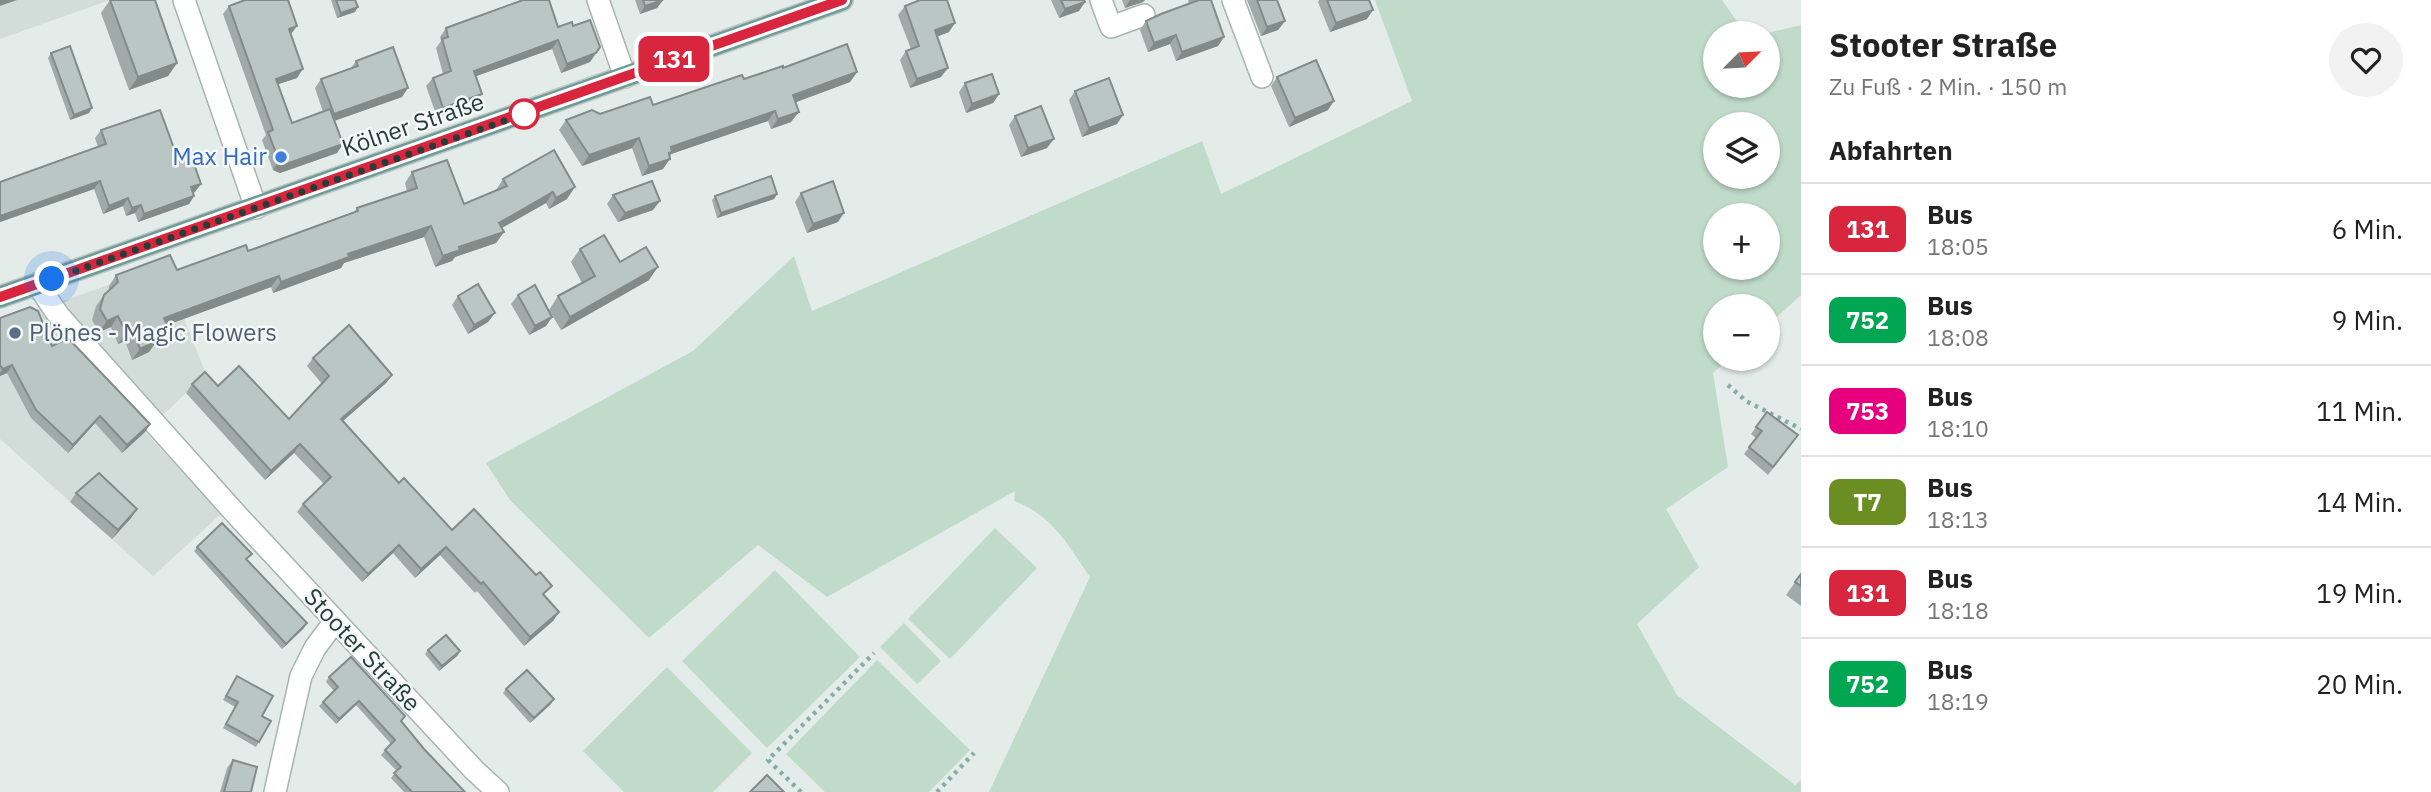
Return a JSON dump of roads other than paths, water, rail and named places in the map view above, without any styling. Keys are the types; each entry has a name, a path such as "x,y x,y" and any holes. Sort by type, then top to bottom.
{"main road":[{"name":"Kölner Straße","path":"0,297 842,0"}],"street":[{"path":"184,0 256,208"},
{"path":"598,0 625,76"},
{"path":"1101,0 1111,27 1144,15"},
{"path":"1233,0 1262,78"},
{"name":"Stooter Straße","path":"37,284 59,316 235,513 474,770 498,792"},
{"path":"275,792 301,676 315,648 335,621"}],"place":[{"name":"Max Hair","path":"281,157"},
{"name":"Plönes - Magic Flowers","path":"15,333"}]}
